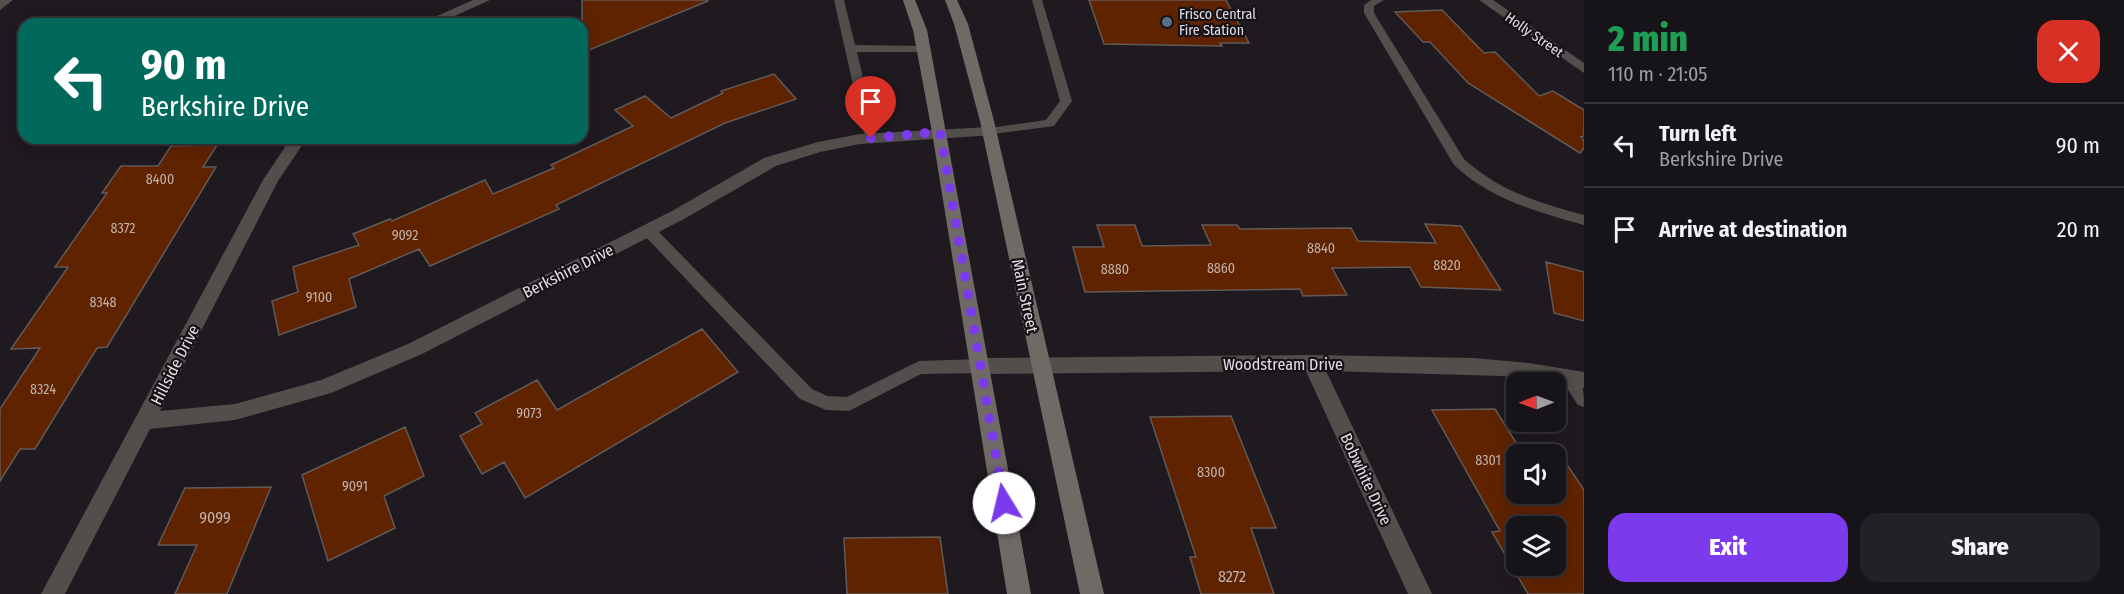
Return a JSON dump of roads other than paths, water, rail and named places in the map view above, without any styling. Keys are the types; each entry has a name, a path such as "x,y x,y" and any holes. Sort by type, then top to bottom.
{"main road":[{"path":"909,0 920,30 940,132 1019,594"},
{"name":"Main Street","path":"951,0 962,24 989,132 1092,594"}],"street":[{"path":"0,6 7,0"},
{"path":"440,18 484,0"},
{"name":"Holly Street","path":"1485,0 1584,69"},
{"name":"Berkshire Drive","path":"147,421 235,412 324,387 415,349 648,230 770,162 818,147 871,138 940,132 989,132"},
{"name":"Hillside Drive","path":"53,594 147,421 271,180 295,144"},
{"name":"Woodstream Drive","path":"981,366 1312,363 1485,366 1531,369 1576,378"},
{"name":"Bobwhite Drive","path":"1312,363 1420,594"}],"lane":[{"path":"839,0 871,138"},
{"path":"989,132 1050,123 1066,100 1037,0"},
{"path":"1379,0 1369,5 1369,14 1459,162 1476,180 1493,191 1584,220"},
{"path":"851,48 924,50"},
{"path":"648,230 806,394 826,403 849,404 919,368 981,366"},
{"path":"1576,378 1584,400"}],"place":[{"name":"Frisco Central Fire Station","path":"1167,22"}]}
